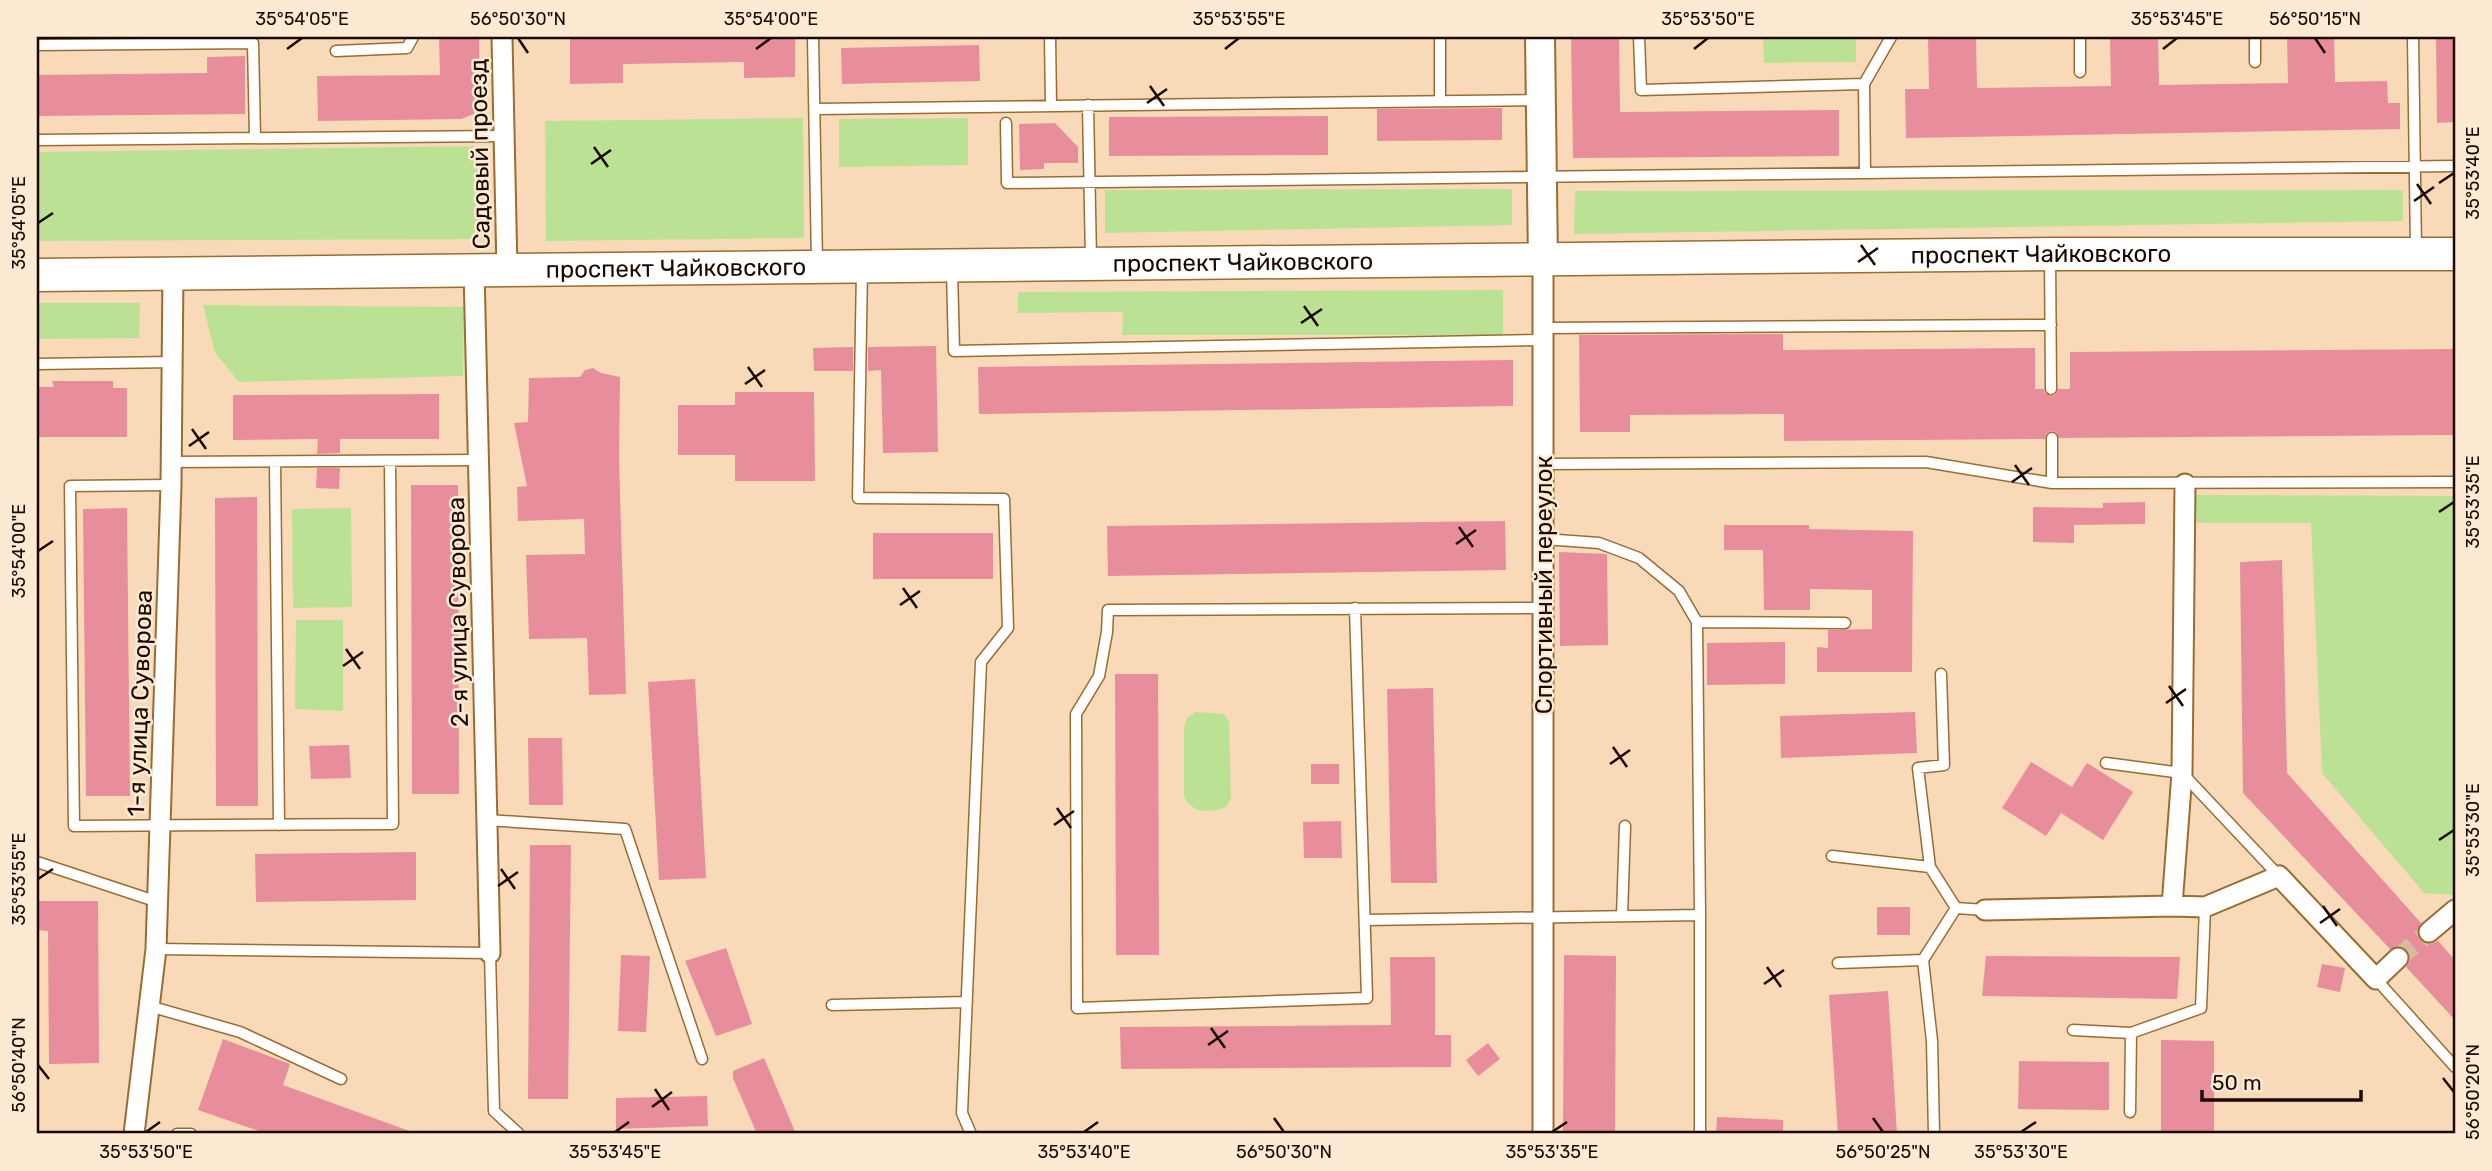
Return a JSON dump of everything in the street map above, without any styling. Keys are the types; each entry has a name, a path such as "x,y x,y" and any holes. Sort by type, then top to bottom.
{"main road":[{"name":"проспект Чайковского","path":"37,275 2050,254 2454,253"}],"street":[{"name":"Садовый проезд","path":"502,37 508,270"},
{"name":"Спортивный переулок","path":"1540,37 1544,334 1543,1134"},
{"name":"2-я улица Суворова","path":"474,270 490,953"},
{"name":"1-я улица Суворова","path":"134,1134 156,949 172,462 173,272"},
{"path":"2172,906 2182,773 2185,484"},
{"path":"1985,910 2205,907 2279,876 2375,979 2398,958"},
{"path":"2429,932 2455,909"}],"lane":[{"path":"336,51 407,48 413,37"},
{"path":"813,37 817,267"},
{"path":"1050,37 1051,105"},
{"path":"1440,37 1440,101"},
{"path":"1639,37 1641,90 1864,84"},
{"path":"1865,173 1864,84 1891,37"},
{"path":"2080,37 2080,72"},
{"path":"2255,37 2255,62"},
{"path":"2413,37 2416,254"},
{"path":"37,45 253,43 255,137"},
{"path":"815,109 1541,100"},
{"path":"1088,105 1091,264"},
{"path":"1006,123 1007,183 2455,166"},
{"path":"37,140 504,136"},
{"path":"2050,254 2051,389"},
{"path":"862,266 858,498 1004,499 1007,628 981,663 962,1113 971,1134"},
{"path":"953,266 954,351 1544,334 2051,325"},
{"path":"37,364 173,362"},
{"path":"2052,439 2052,483"},
{"path":"172,462 479,460"},
{"path":"171,485 71,486 74,826 393,824 390,461"},
{"path":"1544,464 1926,461 2052,483 2455,482"},
{"path":"275,462 279,825"},
{"path":"1544,539 1599,543 1639,558 1679,591 1697,622 1700,1132"},
{"path":"1355,608 1367,998 1077,1008 1076,714 1099,676 1108,610 1355,608 1544,608"},
{"path":"1697,622 1845,623"},
{"path":"1941,674 1944,765 1918,768 1930,867 1956,908"},
{"path":"2106,763 2182,773 2279,876"},
{"path":"487,820 625,828 702,1059"},
{"path":"1622,916 1625,826"},
{"path":"1832,856 1930,867"},
{"path":"37,862 158,902"},
{"path":"2073,1030 2131,1033 2201,1008 2205,907"},
{"path":"1956,908 1985,910"},
{"path":"1934,1134 1932,1041 1923,960 1956,908"},
{"path":"1365,919 1700,915"},
{"path":"156,949 490,953 494,1111 519,1134"},
{"path":"1838,963 1923,960"},
{"path":"2375,979 2455,1067"},
{"path":"832,1005 967,1002"},
{"path":"149,1006 240,1032 341,1079"},
{"path":"2130,1112 2131,1033"},
{"path":"177,1134 191,1134"}],"green space":[{"path":"1763,37 1856,37 1856,62 1764,63"},
{"path":"803,118 804,238 546,241 545,121"},
{"path":"968,118 968,165 839,167 839,119"},
{"path":"485,146 484,239 37,241 37,152"},
{"path":"1512,189 1512,225 1105,233 1105,190"},
{"path":"2403,190 2403,221 1574,234 1575,191"},
{"path":"1503,290 1503,335 1122,335 1123,312 1018,313 1018,292"},
{"path":"37,303 140,303 139,338 37,339"},
{"path":"203,305 464,307 463,376 239,382 215,353"},
{"path":"2194,495 2455,496 2455,895 2424,893 2322,773 2311,523 2197,523"},
{"path":"351,508 352,607 293,608 292,509"},
{"path":"296,620 343,620 343,711 295,709"},
{"path":"1195,712 1224,714 1229,722 1231,797 1226,807 1202,811 1192,807 1184,797 1184,727 1187,718"}],"building":[{"path":"439,37 479,37 480,99 474,114 461,119 318,121 317,76 440,75"},
{"path":"570,37 795,37 795,77 744,78 744,62 623,64 623,83 570,84"},
{"path":"1571,37 1619,37 1620,112 1839,110 1839,156 1573,158"},
{"path":"1928,37 1976,37 1977,88 2111,86 2110,37 2158,37 2159,85 2288,83 2287,37 2334,37 2335,82 2387,81 2388,103 2400,103 2400,129 1906,138 1905,89 1929,89"},
{"path":"2436,37 2455,37 2455,122 2437,123"},
{"path":"979,45 980,81 842,84 841,48"},
{"path":"245,56 245,114 37,116 37,75 207,73 207,57"},
{"path":"1502,108 1502,140 1377,141 1377,109"},
{"path":"1328,116 1328,155 1109,156 1109,117"},
{"path":"1055,123 1078,147 1078,163 1044,163 1044,169 1020,170 1019,124"},
{"path":"1783,334 1783,350 2035,348 2035,389 2044,389 2050,396 2055,395 2058,389 2070,389 2070,352 2455,349 2455,435 2059,438 2056,432 2051,431 2046,434 2045,439 1784,441 1784,414 1630,415 1630,432 1580,432 1579,335"},
{"path":"936,346 938,452 883,453 881,370 868,371 868,347"},
{"path":"853,347 853,371 814,371 813,348"},
{"path":"1513,360 1513,406 979,414 978,367"},
{"path":"593,368 601,373 620,377 619,460 626,694 589,695 587,638 529,639 526,555 585,554 584,519 518,521 517,487 527,486 514,423 528,422 529,378 580,377 585,370"},
{"path":"52,381 113,381 113,388 127,388 127,437 37,437 37,387 54,387"},
{"path":"735,392 814,392 815,481 735,481 735,455 678,455 678,405 735,405"},
{"path":"439,394 439,439 340,439 340,453 317,454 318,439 233,440 233,395"},
{"path":"317,468 340,468 339,489 316,488"},
{"path":"411,485 458,485 459,794 412,794"},
{"path":"257,497 258,806 216,806 215,498"},
{"path":"2145,502 2145,524 2074,525 2074,543 2033,542 2033,507 2103,508 2103,503"},
{"path":"127,508 130,796 86,796 83,509"},
{"path":"1505,521 1506,570 1108,576 1107,526"},
{"path":"1724,525 1809,525 1809,529 1913,531 1912,672 1817,672 1817,647 1828,648 1828,630 1872,629 1872,590 1810,589 1810,610 1764,610 1763,550 1724,550"},
{"path":"873,533 993,533 993,579 873,579"},
{"path":"1559,552 1607,554 1608,645 1560,646"},
{"path":"2282,560 2287,773 2421,923 2417,933 2420,940 2430,944 2438,941 2455,960 2455,1020 2406,967 2410,961 2407,950 2401,946 2390,949 2243,793 2240,562"},
{"path":"1785,642 1785,684 1707,685 1707,643"},
{"path":"1115,674 1158,674 1159,955 1116,955"},
{"path":"695,679 706,878 659,880 648,682"},
{"path":"1433,688 1437,883 1391,883 1387,689"},
{"path":"1915,712 1917,753 1781,758 1780,716"},
{"path":"528,738 562,738 563,805 529,805"},
{"path":"349,745 351,778 311,779 309,746"},
{"path":"2031,762 2072,787 2087,763 2133,792 2103,840 2061,813 2046,836 2002,808"},
{"path":"1311,764 1339,764 1339,784 1311,784"},
{"path":"1341,821 1342,858 1304,858 1303,822"},
{"path":"530,845 571,845 568,1099 528,1099"},
{"path":"416,852 416,900 256,902 255,854"},
{"path":"37,901 98,901 99,1063 49,1064 48,931 37,930"},
{"path":"1877,907 1910,907 1910,935 1877,935"},
{"path":"726,948 752,1024 716,1036 685,961"},
{"path":"621,955 650,956 646,1032 618,1031"},
{"path":"1564,955 1616,956 1615,1134 1563,1134"},
{"path":"1986,956 2180,957 2177,999 1982,996"},
{"path":"1390,957 1435,957 1435,1035 1451,1035 1451,1067 1121,1069 1120,1027 1391,1025"},
{"path":"2322,964 2345,968 2340,992 2317,987"},
{"path":"1888,991 1897,1134 1838,1134 1829,995"},
{"path":"223,1039 290,1064 283,1085 412,1134 268,1134 198,1110"},
{"path":"2161,1040 2214,1041 2214,1134 2161,1134"},
{"path":"1488,1043 1500,1059 1478,1076 1466,1060"},
{"path":"764,1058 796,1134 757,1134 733,1078 733,1071"},
{"path":"2019,1061 2109,1062 2109,1110 2018,1109"},
{"path":"707,1096 708,1126 616,1129 616,1098"},
{"path":"1717,1117 1783,1120 1783,1134 1716,1134"}],"tunnel":[{"path":"2398,958 2429,932"}]}
